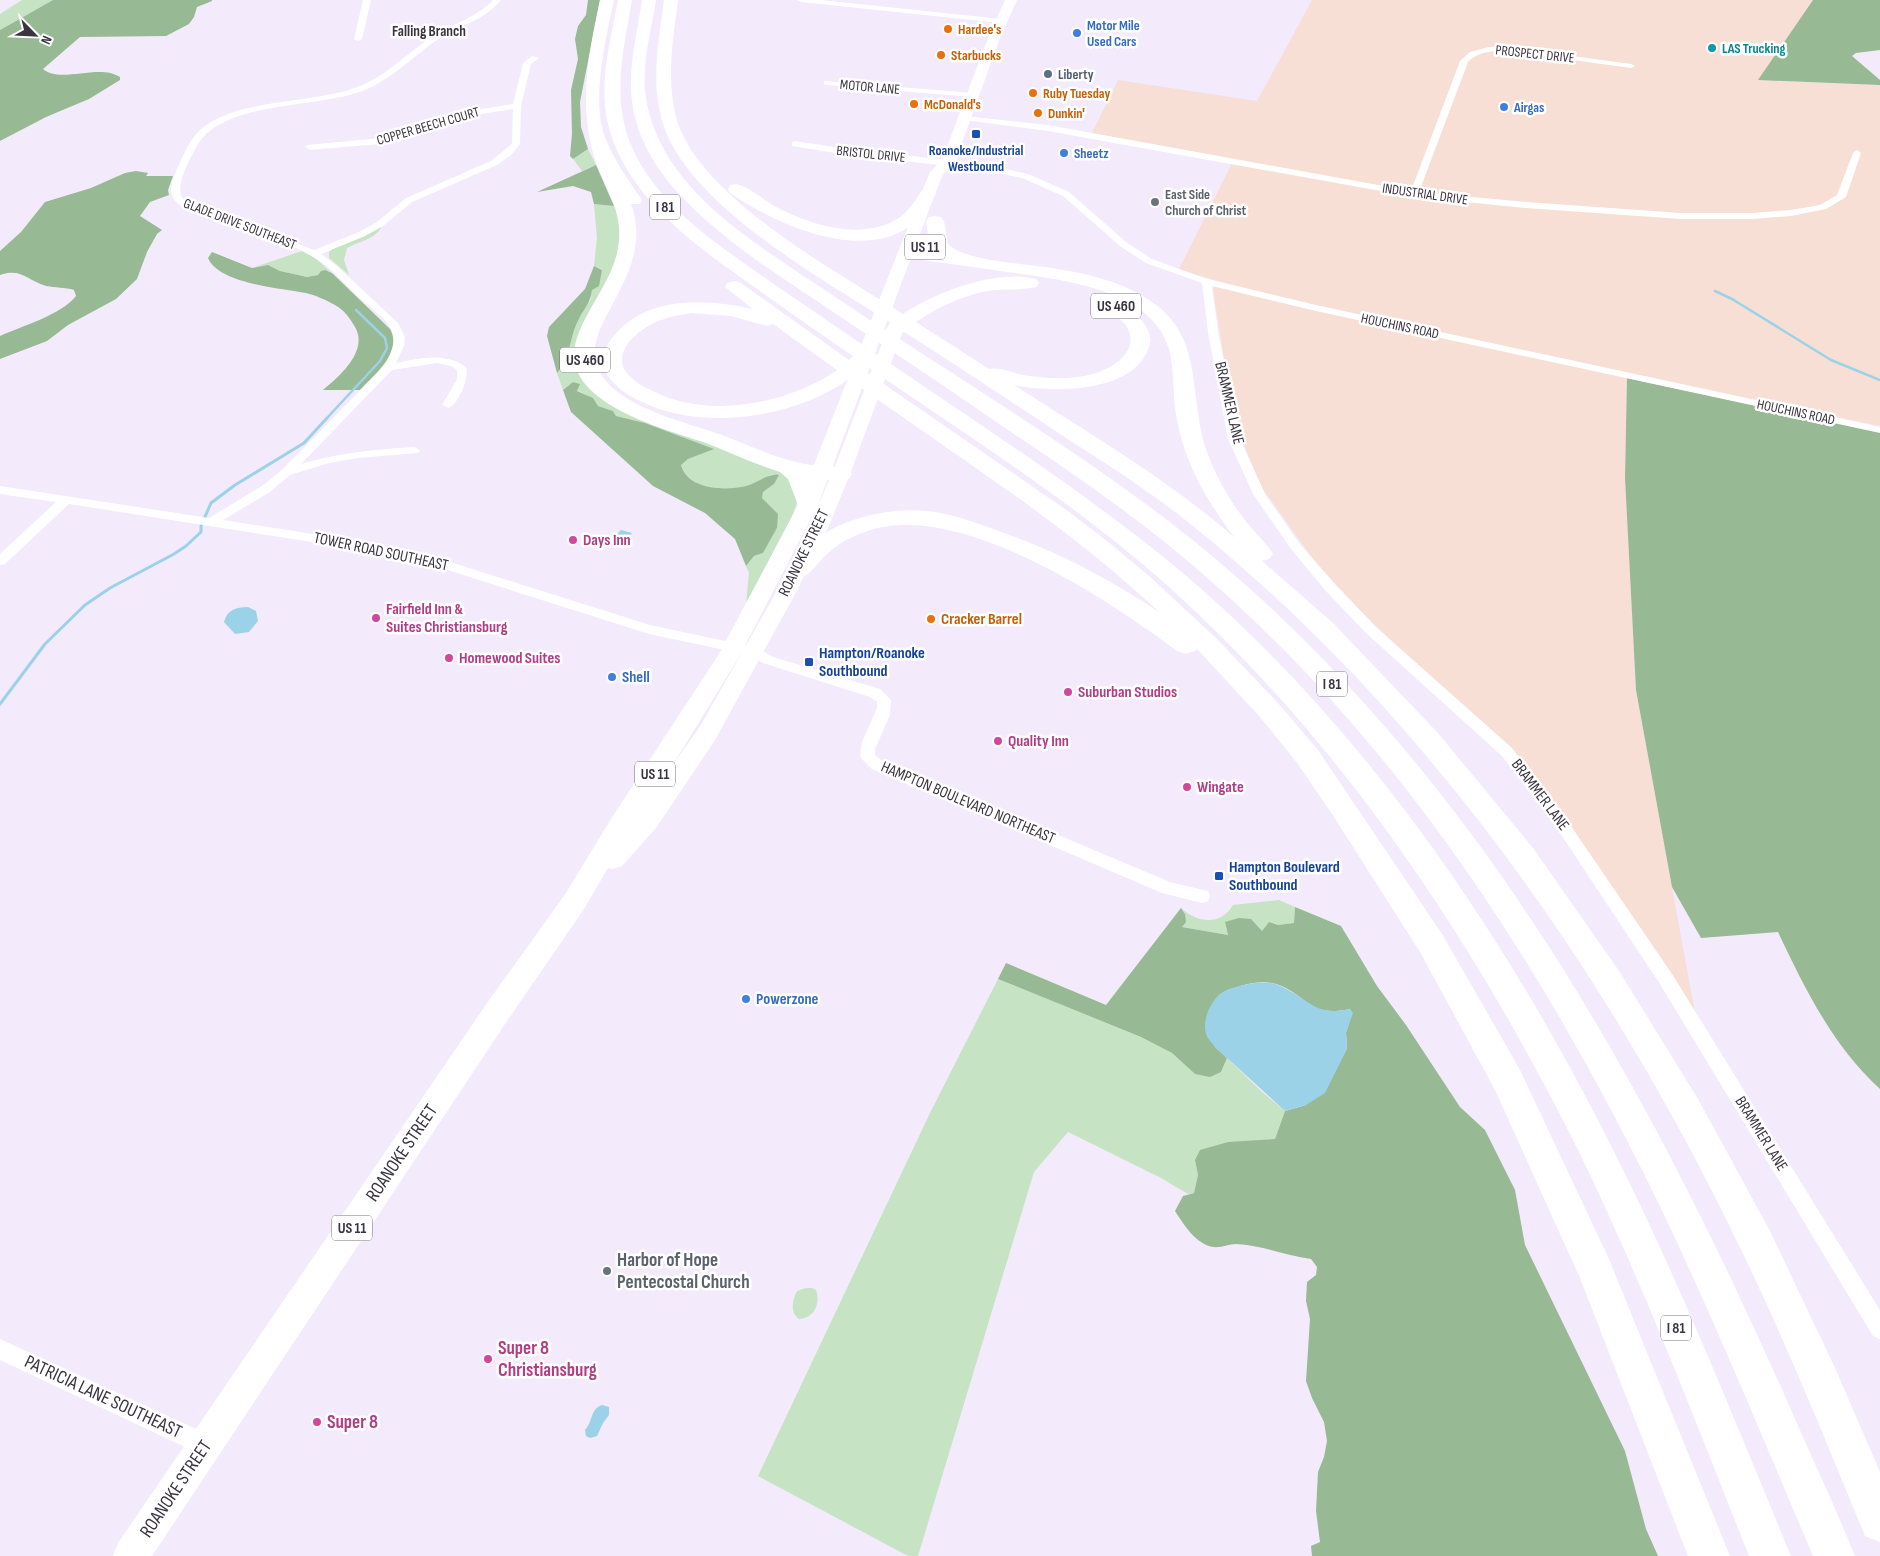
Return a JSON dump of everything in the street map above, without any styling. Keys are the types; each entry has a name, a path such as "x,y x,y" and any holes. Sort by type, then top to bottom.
{"highway":[{"name":"US 460","path":"607,0 592,82 592,114 602,157 624,210 628,237 626,254 620,273 588,333 584,345 584,354 589,372 601,388 611,397 632,408 788,467"},
{"name":"I 81","path":"625,0 613,76 612,102 617,129 626,152 639,174 666,208 706,244 843,340 905,361 1129,502 1235,589 1288,638 1328,680 1412,776 1516,919 1560,987 1634,1120 1680,1211 1740,1340 1834,1556"},
{"name":"I 81","path":"649,0 638,78 639,99 649,138 661,159 693,200 733,236 852,316 1177,581 1257,656 1296,697 1365,779 1407,835 1448,894 1498,972 1535,1035 1593,1146 1647,1260 1770,1556"},
{"name":"US 460","path":"670,0 663,87 671,125 693,164 730,204 775,239 864,297 905,361"},
{"path":"671,125 714,172 752,200 782,216 825,231 860,235 891,229 911,217 936,193"},
{"path":"598,139 620,179 648,215"},
{"path":"937,216 935,238 938,244 949,254 963,260"},
{"path":"914,254 1057,274 1097,283 1132,298 1160,318 1174,336 1178,346 1191,438 1210,485 1238,528 1318,622"},
{"path":"723,279 834,359 905,361 1049,508 1099,546 1141,582 1208,645 1280,723 1308,758 1344,809 1431,943 1507,1079 1595,1270 1709,1556"},
{"name":"US 460","path":"1021,283 1068,288 1105,300 1127,314 1138,327 1141,335 1139,351 1124,367 1102,378 1074,384 1036,383 999,375 970,365 905,361 927,306 952,294 992,284 1021,283"},
{"path":"801,336 768,320 741,310 701,307 681,309 648,319 626,334 614,351 614,366 624,381 640,393 656,400 692,409 732,411 767,407 806,396 837,379 867,355"},
{"path":"970,365 1127,468 1188,511 1261,571 1318,622 1382,687 1475,793 1546,888 1621,999 1702,1138 1770,1269 1821,1379 1880,1520"},
{"path":"788,467 831,474"},
{"path":"788,467 798,476 808,505"},
{"path":"798,570 828,541 849,530 869,523 912,517 940,520 966,527 1024,548 1110,591 1173,634 1215,667 1259,708 1280,723"}],"main road":[{"name":"ROANOKE STREET","path":"744,649 798,570 831,474 867,355 914,254 936,193 951,174 948,162 1001,21 1011,0"},
{"name":"ROANOKE STREET","path":"916,272 914,254 937,216"},
{"name":"ROANOKE STREET","path":"131,1556 495,1015 575,901 647,821 707,734 775,572 808,505 831,474 905,361 904,306"}],"street":[{"path":"358,39 367,0"},
{"name":"GLADE DRIVE SOUTHEAST","path":"212,522 266,489 287,472 388,368 397,354 400,342 399,332 391,320 334,268 314,253 228,219 187,206 178,199 175,192 177,182 197,138 204,130 228,117 339,95 367,86 409,59 438,36 479,16 497,0"},
{"path":"801,0 1001,21"},
{"name":"PROSPECT DRIVE","path":"1414,194 1464,61 1472,54 1487,49 1507,49 1631,66"},
{"path":"314,253 362,234 380,224 408,200 502,158 516,144 518,135 517,106 527,63 535,58"},
{"name":"MOTOR LANE","path":"827,84 973,95"},
{"name":"COPPER BEECH COURT","path":"310,147 380,141 459,115 517,106"},
{"name":"INDUSTRIAL DRIVE","path":"964,118 1048,128 1414,194 1517,204 1681,216 1753,216 1791,213 1824,207 1841,197 1857,153"},
{"name":"BRISTOL DRIVE","path":"795,144 854,153 948,162"},
{"name":"HOUCHINS ROAD","path":"948,162 1000,169 1048,184 1076,202 1129,249 1158,265 1207,282 1326,310 1880,430"},
{"name":"BRAMMER LANE","path":"1207,282 1213,332 1234,439 1259,494 1295,546 1330,587 1371,630 1507,752 1555,814 1666,979 1880,1329"},
{"path":"388,368 422,362 442,361 456,363 462,370 462,378 448,405"},
{"path":"287,472 327,460 358,454 414,451"},
{"name":"TOWER ROAD SOUTHEAST","path":"0,490 344,543 431,560 649,629 744,649"},
{"path":"0,561 66,500"},
{"name":"HAMPTON BOULEVARD NORTHEAST","path":"744,649 768,660 875,693 884,700 886,710 867,747 867,757 877,765 1168,888 1202,896"},
{"name":"PATRICIA LANE SOUTHEAST","path":"0,1350 206,1445"}],"shaded area":[{"path":"1312,0 1813,0 1759,80 1880,85 1880,426 1627,373 1625,478 1636,690 1695,1013 1547,794 1326,577 1262,488 1244,445 1229,389 1213,290 1217,281 1179,269 1234,159 1092,133 1118,80 1257,101"}],"green space":[{"path":"22,0 53,0 0,30 0,14"},
{"path":"53,0 212,1 197,7 194,17 189,24 166,36 80,37 43,69 59,75 91,72 111,73 120,77 120,80 89,99 46,117 0,141 0,30"},
{"path":"588,0 600,0 580,102 581,127 588,149 573,159 570,156 572,134 571,90 578,59 575,39 578,26 586,15"},
{"path":"1813,0 1880,0 1880,50 1856,53 1852,56 1880,80 1880,85 1758,80"},
{"path":"588,149 596,165 582,171 573,159"},
{"path":"596,165 614,206 594,204 591,192 573,186 537,192"},
{"path":"136,171 148,173 146,176 173,176 168,190 169,195 150,202 140,216 162,230 157,234 147,252 137,279 116,299 68,325 47,341 0,359 0,336 61,309 76,296 74,290 39,284 19,274 7,273 0,275 0,251 21,232 45,202 91,188 125,173"},
{"path":"594,204 616,206 621,227 616,264 581,334 590,385 780,471 796,492 796,504 785,532 746,604 749,573 746,566 754,556 763,553 777,528 769,506 762,498 763,492 774,484 773,474 750,485 738,488 719,489 700,484 692,480 685,473 681,465 688,459 713,449 645,423 616,416 613,411 598,406 592,398 577,390 579,384 573,382 563,390 557,373 564,366 571,337 577,322 591,299 592,290 602,269 594,266 597,238"},
{"path":"382,226 376,234 347,248 344,260 349,275 329,258 329,252 332,249"},
{"path":"302,251 315,258 332,273 325,270 321,271 318,275 307,277 280,271 268,265 252,268"},
{"path":"212,252 252,268 268,265 280,271 307,277 318,275 321,271 325,270 332,273 390,329 393,346 386,362 360,390 323,390 344,371 355,354 358,336 349,317 338,307 313,295 267,287 224,274 214,267 208,258"},
{"path":"594,266 602,270 599,286 592,290 588,303 574,329 567,356 557,373 547,336 549,327 585,289"},
{"path":"1627,378 1880,432 1880,1089 1863,1072 1834,1035 1799,975 1778,932 1701,938 1672,887 1636,690 1625,478"},
{"path":"573,382 580,384 577,391 593,398 598,406 613,411 616,416 645,423 714,449 688,459 681,465 691,480 699,484 708,487 737,488 750,485 771,475 779,475 774,484 763,492 762,498 778,514 777,528 763,553 754,556 746,566 735,539 705,513 653,486 571,412 563,390"},
{"path":"1279,900 1295,907 1294,923 1278,925 1269,922 1262,931 1225,922 1228,935 1182,927 1185,914 1181,908 1194,917 1208,920 1222,916 1233,905"},
{"path":"1295,907 1341,926 1377,986 1406,1025 1460,1107 1485,1130 1515,1190 1525,1245 1625,1451 1646,1529 1658,1556 1312,1556 1311,1546 1320,1542 1316,1511 1318,1472 1324,1457 1327,1441 1324,1422 1306,1381 1310,1319 1306,1301 1307,1282 1316,1275 1317,1267 1311,1259 1255,1246 1236,1244 1213,1247 1207,1245 1191,1233 1175,1211 1183,1196 1194,1193 1198,1175 1195,1160 1200,1150 1228,1142 1275,1139 1285,1111 1306,1105 1347,1049 1346,1033 1352,1013 1350,1009 1336,1011 1316,1008 1287,989 1276,984 1262,982 1234,988 1221,994 1215,1047 1227,1058 1221,1072 1210,1077 1195,1074 1172,1053 1141,1037 998,979 1006,963 1106,1005 1181,908 1185,914 1186,922 1182,927 1228,935 1225,922 1239,918 1251,919 1262,931 1269,922 1278,925 1294,923"},
{"path":"998,979 1141,1037 1172,1053 1195,1074 1221,1072 1227,1058 1285,1111 1275,1139 1258,1141 1195,1160 1198,1175 1194,1193 1188,1194 1161,1178 1068,1132 1034,1172 918,1556 908,1556 758,1476 930,1113"},
{"path":"806,1288 816,1290 817,1305 809,1316 799,1319 794,1313 793,1302 797,1291"}],"water":[{"path":"621,530 632,533 618,548 607,544"},
{"path":"248,607 256,611 258,621 249,632 235,634 224,622 225,618 233,610"},
{"path":"1255,983 1278,985 1319,1008 1338,1011 1350,1009 1353,1013 1346,1033 1347,1049 1325,1093 1306,1105 1285,1111 1208,1039 1205,1023 1210,1007 1216,998 1228,990"},
{"path":"602,1405 609,1407 609,1415 597,1436 590,1438 586,1436 585,1430 595,1409"}],"waterway":[{"path":"1715,291 1732,299 1831,360 1880,380"},
{"path":"326,419 380,361 387,348 385,338 356,310"},
{"path":"0,704 45,644 85,605 110,588 186,546 201,532 201,526 211,503 235,485 304,443 327,418"}],"place":[{"name":"Hardee's","path":"948,29"},
{"name":"Motor Mile Used Cars","path":"1077,33"},
{"name":"LAS Trucking","path":"1712,48"},
{"name":"Starbucks","path":"941,55"},
{"name":"Liberty","path":"1048,74"},
{"name":"Ruby Tuesday","path":"1033,93"},
{"name":"McDonald's","path":"914,104"},
{"name":"Airgas","path":"1504,107"},
{"name":"Dunkin'","path":"1038,113"},
{"name":"Roanoke/Industrial Westbound","path":"976,134"},
{"name":"Sheetz","path":"1064,153"},
{"name":"East Side Church of Christ","path":"1155,202"},
{"name":"Days Inn","path":"573,540"},
{"name":"Fairfield Inn & Suites Christiansburg","path":"376,618"},
{"name":"Cracker Barrel","path":"931,619"},
{"name":"Homewood Suites","path":"449,658"},
{"name":"Hampton/Roanoke Southbound","path":"809,662"},
{"name":"Shell","path":"612,677"},
{"name":"Suburban Studios","path":"1068,692"},
{"name":"Quality Inn","path":"998,741"},
{"name":"Wingate","path":"1187,787"},
{"name":"Hampton Boulevard Southbound","path":"1219,876"},
{"name":"Powerzone","path":"746,999"},
{"name":"Harbor of Hope Pentecostal Church","path":"607,1271"},
{"name":"Super 8 Christiansburg","path":"488,1359"},
{"name":"Super 8","path":"317,1422"}],"district":[{"name":"Falling Branch","path":"429,31"}]}
